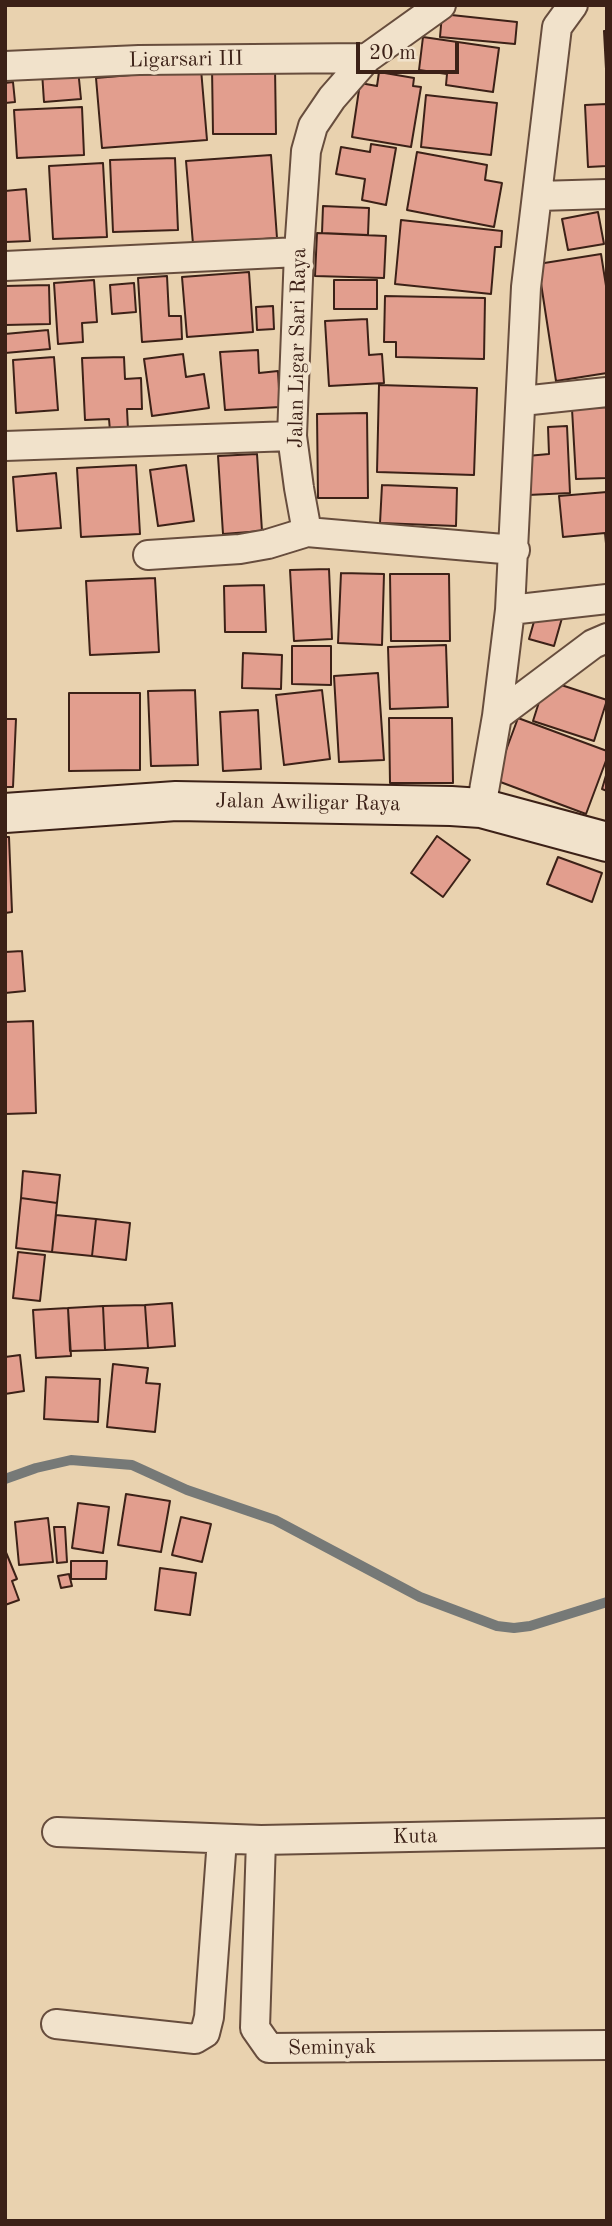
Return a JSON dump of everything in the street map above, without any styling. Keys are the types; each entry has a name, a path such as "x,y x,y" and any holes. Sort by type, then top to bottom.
{"street":[{"name":"Jalan Ligar Sari Raya","path":"307,532 292,436 306,151 313,126 332,98 367,58 441,5"},
{"path":"481,808 497,716 510,610 526,287 557,27 568,11"},
{"name":"Ligarsari III","path":"5,66 139,60 367,58"},
{"path":"538,197 607,194"},
{"path":"5,266 299,252"},
{"path":"522,401 607,392"},
{"path":"5,446 292,436"},
{"path":"148,555 240,550 307,532 514,550"},
{"path":"510,610 607,599"},
{"path":"497,716 593,644 607,638"},
{"name":"Jalan Awiligar Raya","path":"5,813 176,801 481,808 607,842"},
{"name":"Kuta","path":"57,1832 261,1840 607,1833"},
{"path":"56,2024 195,2039 205,2033 209,2017 222,1839"},
{"name":"Seminyak","path":"261,1840 255,2028 269,2048 607,2045"}],"building":[{"path":"442,14 517,22 515,44 440,37"},
{"path":"604,31 607,31 607,88"},
{"path":"423,37 499,48 493,92 446,85 447,74 419,70"},
{"path":"212,67 275,67 276,134 213,134"},
{"path":"78,69 81,99 44,102 42,72"},
{"path":"201,69 207,140 102,148 96,78"},
{"path":"379,72 414,78 413,86 421,87 411,147 352,137 360,83 377,86"},
{"path":"13,82 15,102 5,103 5,83"},
{"path":"426,95 497,103 491,155 421,147"},
{"path":"607,104 607,166 588,167 585,105"},
{"path":"82,107 84,155 17,158 14,110"},
{"path":"371,144 396,148 386,205 362,200 365,179 336,174 341,147 370,152"},
{"path":"417,152 487,165 485,180 502,183 494,227 407,210"},
{"path":"271,155 277,238 193,244 186,161"},
{"path":"175,158 178,230 113,232 110,160"},
{"path":"103,163 107,237 53,239 49,166"},
{"path":"26,189 30,241 5,242 5,191"},
{"path":"323,206 369,208 368,235 322,233"},
{"path":"598,212 604,244 568,250 562,219"},
{"path":"401,220 502,231 501,247 495,247 491,294 395,284"},
{"path":"317,233 386,236 384,278 315,276"},
{"path":"601,254 607,292 607,373 556,381 538,264"},
{"path":"249,272 253,332 187,337 182,277"},
{"path":"167,276 169,316 181,316 182,339 142,342 138,278"},
{"path":"94,280 97,322 82,323 83,342 58,344 54,283"},
{"path":"334,280 377,280 377,309 334,309"},
{"path":"134,283 136,312 112,314 110,285"},
{"path":"49,285 50,324 5,325 5,286"},
{"path":"385,296 485,298 484,359 396,357 396,342 384,342"},
{"path":"273,306 274,329 257,330 256,307"},
{"path":"367,319 369,355 382,354 384,383 329,386 325,321"},
{"path":"48,330 50,349 5,353 5,334"},
{"path":"258,350 259,373 278,371 280,407 225,410 220,352"},
{"path":"183,354 186,377 204,374 209,408 152,416 144,359"},
{"path":"54,357 58,410 16,413 13,360"},
{"path":"124,357 125,379 141,378 142,409 127,409 128,430 110,431 109,419 85,420 82,358"},
{"path":"379,385 477,388 474,475 377,472"},
{"path":"607,407 607,478 576,479 572,409"},
{"path":"367,413 368,498 318,498 317,414"},
{"path":"567,426 570,493 528,495 527,456 549,454 548,427"},
{"path":"257,454 262,531 223,534 218,456"},
{"path":"136,465 140,534 81,537 77,468"},
{"path":"186,465 194,521 158,526 150,470"},
{"path":"56,473 61,528 17,531 13,477"},
{"path":"382,485 457,488 456,526 380,523"},
{"path":"607,492 607,554 605,533 563,537 559,496"},
{"path":"329,569 332,639 294,641 290,570"},
{"path":"341,573 384,574 382,645 338,643"},
{"path":"390,574 449,574 450,641 391,641"},
{"path":"155,578 159,652 90,655 86,581"},
{"path":"264,585 266,632 225,632 224,586"},
{"path":"537,611 562,618 554,646 529,639"},
{"path":"446,645 448,707 390,709 388,647"},
{"path":"292,646 331,646 331,685 292,684"},
{"path":"243,653 282,655 281,689 242,688"},
{"path":"378,673 384,760 339,762 334,676"},
{"path":"546,680 607,700 594,741 533,721"},
{"path":"195,690 198,765 151,766 148,691"},
{"path":"322,690 330,759 284,765 276,695"},
{"path":"69,693 140,693 140,770 69,771"},
{"path":"258,710 261,769 223,771 220,712"},
{"path":"389,718 452,718 453,783 390,783"},
{"path":"518,718 607,751 607,758 586,814 495,780"},
{"path":"5,719 16,719 13,787 5,787"},
{"path":"607,772 607,791 602,789"},
{"path":"437,836 470,860 443,897 411,873"},
{"path":"5,837 9,837 12,912 5,913"},
{"path":"558,857 602,873 592,902 547,884"},
{"path":"22,951 25,991 5,993 5,952"},
{"path":"33,1021 36,1113 5,1114 5,1022"},
{"path":"23,1171 60,1175 57,1203 21,1198"},
{"path":"21,1198 57,1203 52,1252 16,1248"},
{"path":"56,1215 96,1219 92,1256 52,1252"},
{"path":"96,1219 130,1223 126,1260 92,1256"},
{"path":"18,1252 45,1255 40,1301 13,1298"},
{"path":"172,1303 175,1346 148,1348 145,1305"},
{"path":"145,1305 148,1348 105,1350 103,1306"},
{"path":"103,1306 105,1350 70,1351 68,1308"},
{"path":"68,1308 71,1356 36,1358 33,1310"},
{"path":"20,1355 24,1391 5,1394 5,1357"},
{"path":"113,1364 148,1368 146,1383 160,1384 155,1432 107,1427"},
{"path":"46,1377 100,1379 98,1422 44,1419"},
{"path":"126,1494 170,1501 161,1552 118,1545"},
{"path":"78,1503 109,1507 103,1553 72,1548"},
{"path":"181,1517 211,1524 202,1562 172,1555"},
{"path":"48,1518 53,1562 19,1565 15,1522"},
{"path":"54,1527 65,1527 67,1562 57,1563"},
{"path":"5,1550 17,1579 12,1581 19,1600 5,1605"},
{"path":"71,1561 107,1561 106,1579 71,1579"},
{"path":"160,1568 196,1573 190,1615 155,1610"},
{"path":"69,1574 72,1586 61,1588 58,1576"}],"waterway":[{"path":"5,1479 71,1460 132,1465 187,1490 275,1520 420,1597 497,1626 530,1626 607,1602"}]}
